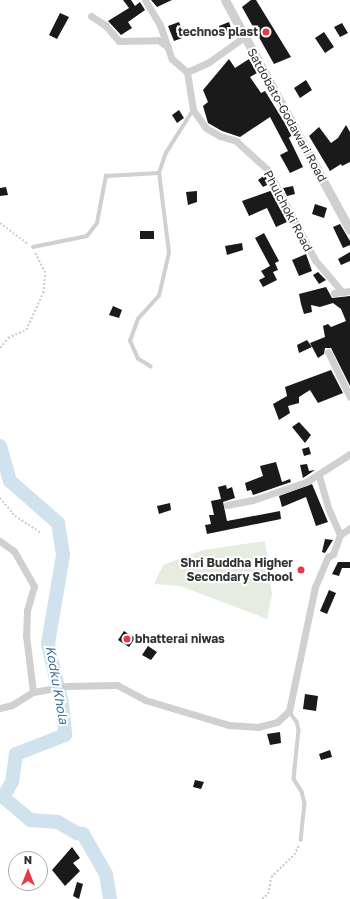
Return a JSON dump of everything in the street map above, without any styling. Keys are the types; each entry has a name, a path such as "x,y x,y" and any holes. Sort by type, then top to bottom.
{"street":[{"path":"145,0 160,25 172,59 187,72 208,62 244,37"},
{"name":"Satdobato-Godawari Road","path":"225,0 350,230"},
{"path":"92,16 105,25 119,41 158,40 168,47"},
{"name":"Phulchoki Road","path":"187,72 193,110 206,128 220,136 236,141 268,170 315,260 346,292"},
{"path":"334,293 346,292"},
{"path":"328,352 350,397"},
{"path":"227,505 253,500 319,476 350,454"},
{"path":"319,476 329,510 340,535"},
{"path":"0,708 12,705 32,692 67,686 117,685 145,700 229,725 258,727 277,722 289,711 315,587 328,556 333,554 340,535 350,528"},
{"path":"0,541 14,551 34,586 27,610 26,635 32,692"}],"lane":[{"path":"151,367 138,359 130,341 138,320 159,296 169,253 159,173 166,152 193,110"},
{"path":"32,247 87,236 97,223 106,176 159,173"},
{"path":"289,711 297,722 298,730 294,779 302,792 305,803 301,840"}],"path":[{"path":"0,223 32,247 45,273 43,293 26,330 8,338 0,348"},
{"path":"0,498 15,516 40,532"},
{"path":"262,899 268,894 271,877 294,855 301,840"}],"shaded area":[{"path":"265,541 272,595 267,619 180,586 154,584 163,565 203,550"}],"building":[{"path":"123,0 131,0 135,6 140,2 145,10 128,22 132,28 121,35 108,21 129,8"},
{"path":"151,0 172,0 157,7"},
{"name":"technos plast","path":"251,0 256,0 291,57 274,64 242,7"},
{"path":"60,13 69,17 57,39 49,35"},
{"path":"179,22 185,37 174,41 168,26"},
{"path":"229,22 232,31 222,35 219,26"},
{"path":"342,23 348,33 340,37 334,27"},
{"path":"324,32 334,47 325,53 315,38"},
{"path":"229,59 235,68 249,59 257,73 250,77 261,93 265,91 286,125 292,136 289,138 303,167 290,173 280,155 288,151 270,117 240,137 222,131 208,123 203,106 208,102 203,90"},
{"path":"306,80 312,90 300,98 294,88"},
{"path":"179,110 184,118 177,123 172,115"},
{"path":"346,125 350,132 350,162 342,166 341,164 330,171 309,136 319,127 331,143 338,138"},
{"path":"265,175 269,184 263,187 258,180"},
{"path":"293,186 295,194 287,196 283,188"},
{"path":"6,187 8,195 0,196 0,188"},
{"path":"273,190 289,221 276,227 267,208 249,216 242,201"},
{"path":"197,191 197,202 188,205 186,192"},
{"path":"315,204 327,208 324,218 312,214"},
{"path":"340,224 350,241 350,245 343,248 333,227"},
{"path":"140,231 154,231 154,239 140,239"},
{"path":"264,233 279,261 275,263 278,270 273,272 277,280 263,287 259,280 265,277 261,271 270,266 255,238"},
{"path":"242,243 243,250 227,255 225,246"},
{"path":"350,252 350,261 341,265 338,259"},
{"path":"306,254 312,271 299,276 292,260"},
{"path":"318,272 326,280 319,284 313,275"},
{"path":"326,287 332,298 350,296 350,386 331,348 325,348 324,354 318,358 310,343 325,337 323,326 328,324 331,327 346,321 341,309 333,303 320,307 311,305 312,312 304,314 299,294"},
{"path":"113,306 122,310 119,318 109,315"},
{"path":"307,340 312,347 299,353 297,345"},
{"path":"331,370 343,393 318,403 310,390 299,397 299,403 288,406 290,413 279,420 273,404 287,396 285,387"},
{"path":"299,422 311,435 305,443 292,427"},
{"path":"309,447 311,454 304,456 302,449"},
{"path":"276,462 282,482 290,479 291,482 253,495 251,490 247,491 245,483 263,476 260,466"},
{"path":"307,464 309,471 315,470 303,478 300,465"},
{"path":"312,484 328,522 316,526 306,497 282,507 279,496"},
{"path":"226,485 227,489 232,487 235,498 223,502 227,521 280,511 281,519 207,534 205,525 211,524 209,515 214,515 211,501 221,499 218,487"},
{"path":"170,503 171,510 159,514 157,506"},
{"path":"325,539 333,540 325,553 322,552"},
{"path":"338,562 350,562 350,568 342,568 339,576 332,574"},
{"path":"329,590 336,593 327,614 320,611"},
{"name":"bhatterai niwas","path":"124,631 135,638 129,647 118,640"},
{"path":"148,646 157,652 151,660 142,655"},
{"path":"305,694 318,696 316,711 303,709"},
{"path":"280,732 281,743 270,745 267,734"},
{"path":"330,750 332,757 321,760 319,754"},
{"path":"195,780 204,782 201,789 193,787"},
{"path":"72,847 80,858 73,863 80,871 65,886 52,870"},
{"path":"77,882 83,884 79,899 73,896"}],"waterway":[{"name":"Kodku Khola","path":"0,446 10,481 58,523 63,555 48,644 62,704 65,735 16,754 12,782 3,797 30,820 58,822 76,833 83,834 106,874 110,899"}],"place":[{"name":"technos plast","path":"266,32"},
{"name":"Shri Buddha Higher Secondary School","path":"301,570"},
{"name":"bhatterai niwas","path":"127,639"}]}
